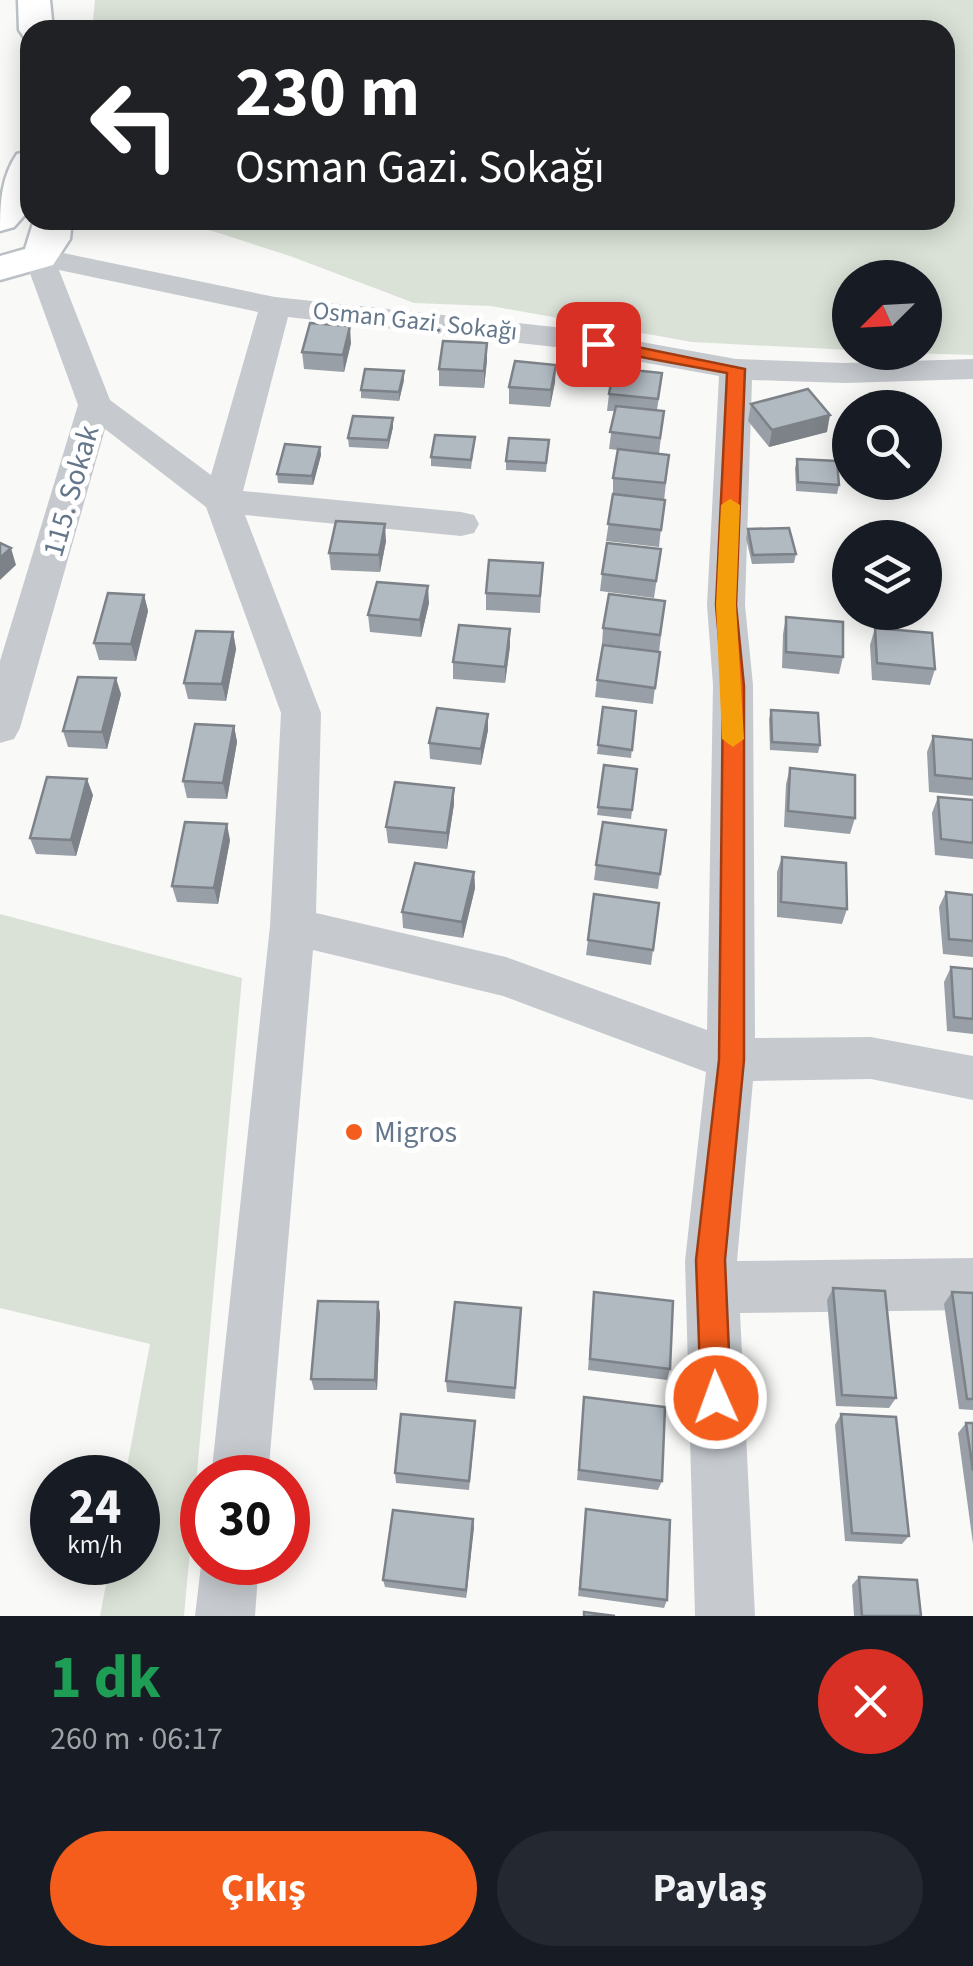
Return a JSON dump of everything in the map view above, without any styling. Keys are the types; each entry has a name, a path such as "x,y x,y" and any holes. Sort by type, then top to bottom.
{"main road":[{"path":"0,219 20,192"}],"street":[{"name":"Osman Gazi. Sokağı","path":"26,253 274,306 564,338 736,369 845,373 973,370"},
{"name":"115. Sokak","path":"0,728 95,405 26,253"},
{"path":"240,1455 292,926 301,713 222,501 274,306"},
{"path":"725,1616 711,1287 732,1060 734,686 726,605 736,369"},
{"path":"845,373 973,397"},
{"path":"95,405 222,501 461,524"},
{"path":"292,926 506,977 732,1060 871,1058 973,1078"},
{"path":"711,1287 973,1284"},
{"path":"225,1616 228,1585"}],"shaded area":[{"path":"95,0 973,0 973,355 942,354 942,260 832,260 832,349 692,342 491,306 414,303 209,230 955,230 955,20 93,20"},
{"path":"0,914 242,978 199,1455 180,1455 180,1585 187,1585 184,1616 100,1616 106,1585 160,1585 160,1455 129,1455 150,1344 0,1308"}],"building":[{"path":"310,323 350,326 343,355 302,352"},
{"path":"443,341 487,343 484,371 439,369"},
{"path":"515,361 556,365 551,390 509,387"},
{"path":"614,368 662,373 658,399 609,394"},
{"path":"365,369 404,371 399,392 361,390"},
{"path":"808,389 830,415 772,430 751,404"},
{"path":"616,406 664,411 660,438 610,432"},
{"path":"353,416 393,418 388,440 348,438"},
{"path":"435,435 475,437 471,460 431,457"},
{"path":"509,438 549,440 546,463 506,461"},
{"path":"285,444 320,447 312,476 277,474"},
{"path":"618,449 669,455 665,483 613,478"},
{"path":"797,459 832,461 832,484 798,482"},
{"path":"613,494 665,500 661,530 608,524"},
{"path":"336,521 385,524 379,555 329,553"},
{"path":"789,528 796,554 753,555 748,529"},
{"path":"0,543 11,548 0,558"},
{"path":"607,543 661,549 656,581 602,574"},
{"path":"489,560 543,563 540,596 486,593"},
{"path":"377,582 428,586 420,620 368,615"},
{"path":"108,593 144,595 131,644 94,643"},
{"path":"609,594 665,601 660,635 603,628"},
{"path":"786,617 832,621 832,630 843,630 843,657 786,652"},
{"path":"459,625 510,629 505,667 453,662"},
{"path":"875,630 932,633 935,669 877,663"},
{"path":"196,631 233,632 222,684 184,683"},
{"path":"603,645 660,652 655,688 597,680"},
{"path":"78,677 116,678 102,732 63,731"},
{"path":"603,707 636,711 632,750 598,745"},
{"path":"437,708 488,714 481,749 429,743"},
{"path":"771,710 818,713 820,745 772,742"},
{"path":"195,724 234,726 223,783 183,781"},
{"path":"933,736 973,740 973,779 935,775"},
{"path":"604,765 637,769 632,810 598,807"},
{"path":"790,768 855,775 855,818 788,811"},
{"path":"47,777 87,779 71,840 30,838"},
{"path":"395,782 454,788 447,833 386,827"},
{"path":"938,797 973,800 973,843 941,839"},
{"path":"185,822 227,824 214,888 172,886"},
{"path":"603,822 666,830 660,874 596,865"},
{"path":"782,857 846,863 847,909 781,902"},
{"path":"415,863 474,872 462,922 402,912"},
{"path":"946,892 973,895 973,941 949,939"},
{"path":"594,894 659,903 653,950 588,940"},
{"path":"951,967 973,969 973,1019 954,1017"},
{"path":"833,1288 885,1291 896,1398 842,1395"},
{"path":"594,1292 673,1301 670,1369 590,1359"},
{"path":"952,1292 973,1293 973,1399 967,1399"},
{"path":"318,1301 378,1302 375,1380 311,1379"},
{"path":"455,1302 521,1308 515,1388 446,1381"},
{"path":"584,1397 665,1407 662,1481 579,1470"},
{"path":"401,1414 475,1421 469,1481 395,1473"},
{"path":"841,1414 896,1417 909,1536 852,1533"},
{"path":"966,1423 973,1423 973,1471"},
{"path":"586,1509 670,1520 667,1600 580,1589"},
{"path":"393,1510 473,1519 466,1590 383,1580"},
{"path":"859,1577 917,1580 921,1616 862,1616"}],"slow traffic":[{"path":"730,505 726,605 734,686 733,739"}],"place":[{"name":"Migros","path":"354,1132"}],"route":[{"path":"598,344 736,369 726,605 734,686 732,1060 710,1260 716,1398"}]}
